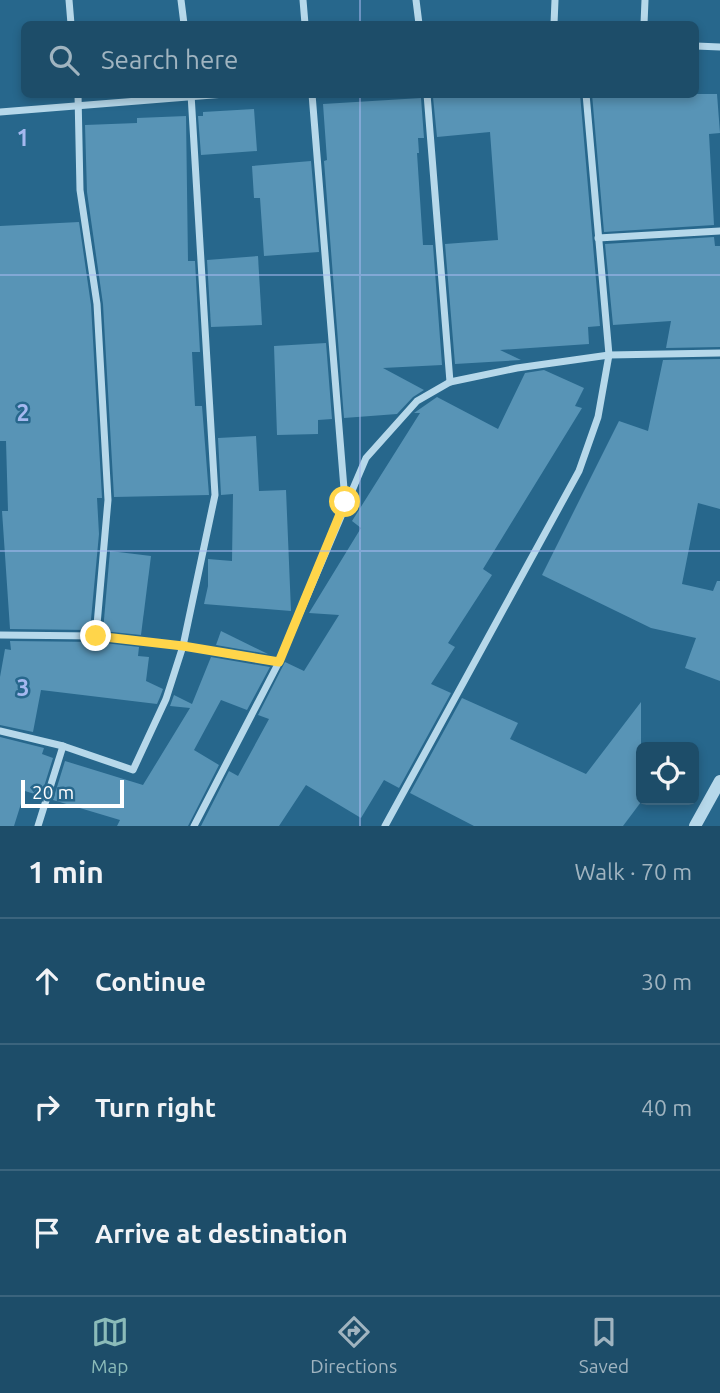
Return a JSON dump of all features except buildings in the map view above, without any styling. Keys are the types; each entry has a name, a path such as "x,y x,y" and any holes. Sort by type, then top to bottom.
{"street":[{"path":"69,0 71,21"},
{"path":"181,0 184,21"},
{"path":"303,0 305,21"},
{"path":"416,0 419,21"},
{"path":"554,21 555,0"},
{"path":"644,21 645,0"},
{"path":"699,46 720,47"},
{"path":"78,98 80,191 97,304 108,500 96,636"},
{"path":"0,112 79,108 172,98"},
{"path":"0,731 63,746 133,770 166,699 183,646 215,495 191,98"},
{"path":"312,98 345,502"},
{"path":"427,98 450,382"},
{"path":"385,826 579,471 598,417 609,355 586,98"},
{"path":"598,238 720,231"},
{"path":"194,826 279,662 366,458 417,401 450,382 609,355 720,353"},
{"path":"0,635 96,636 183,646 279,662"},
{"path":"38,826 63,746"},
{"path":"695,826 720,781"}],"route":[{"path":"96,636 183,646 279,662 345,502"}]}
